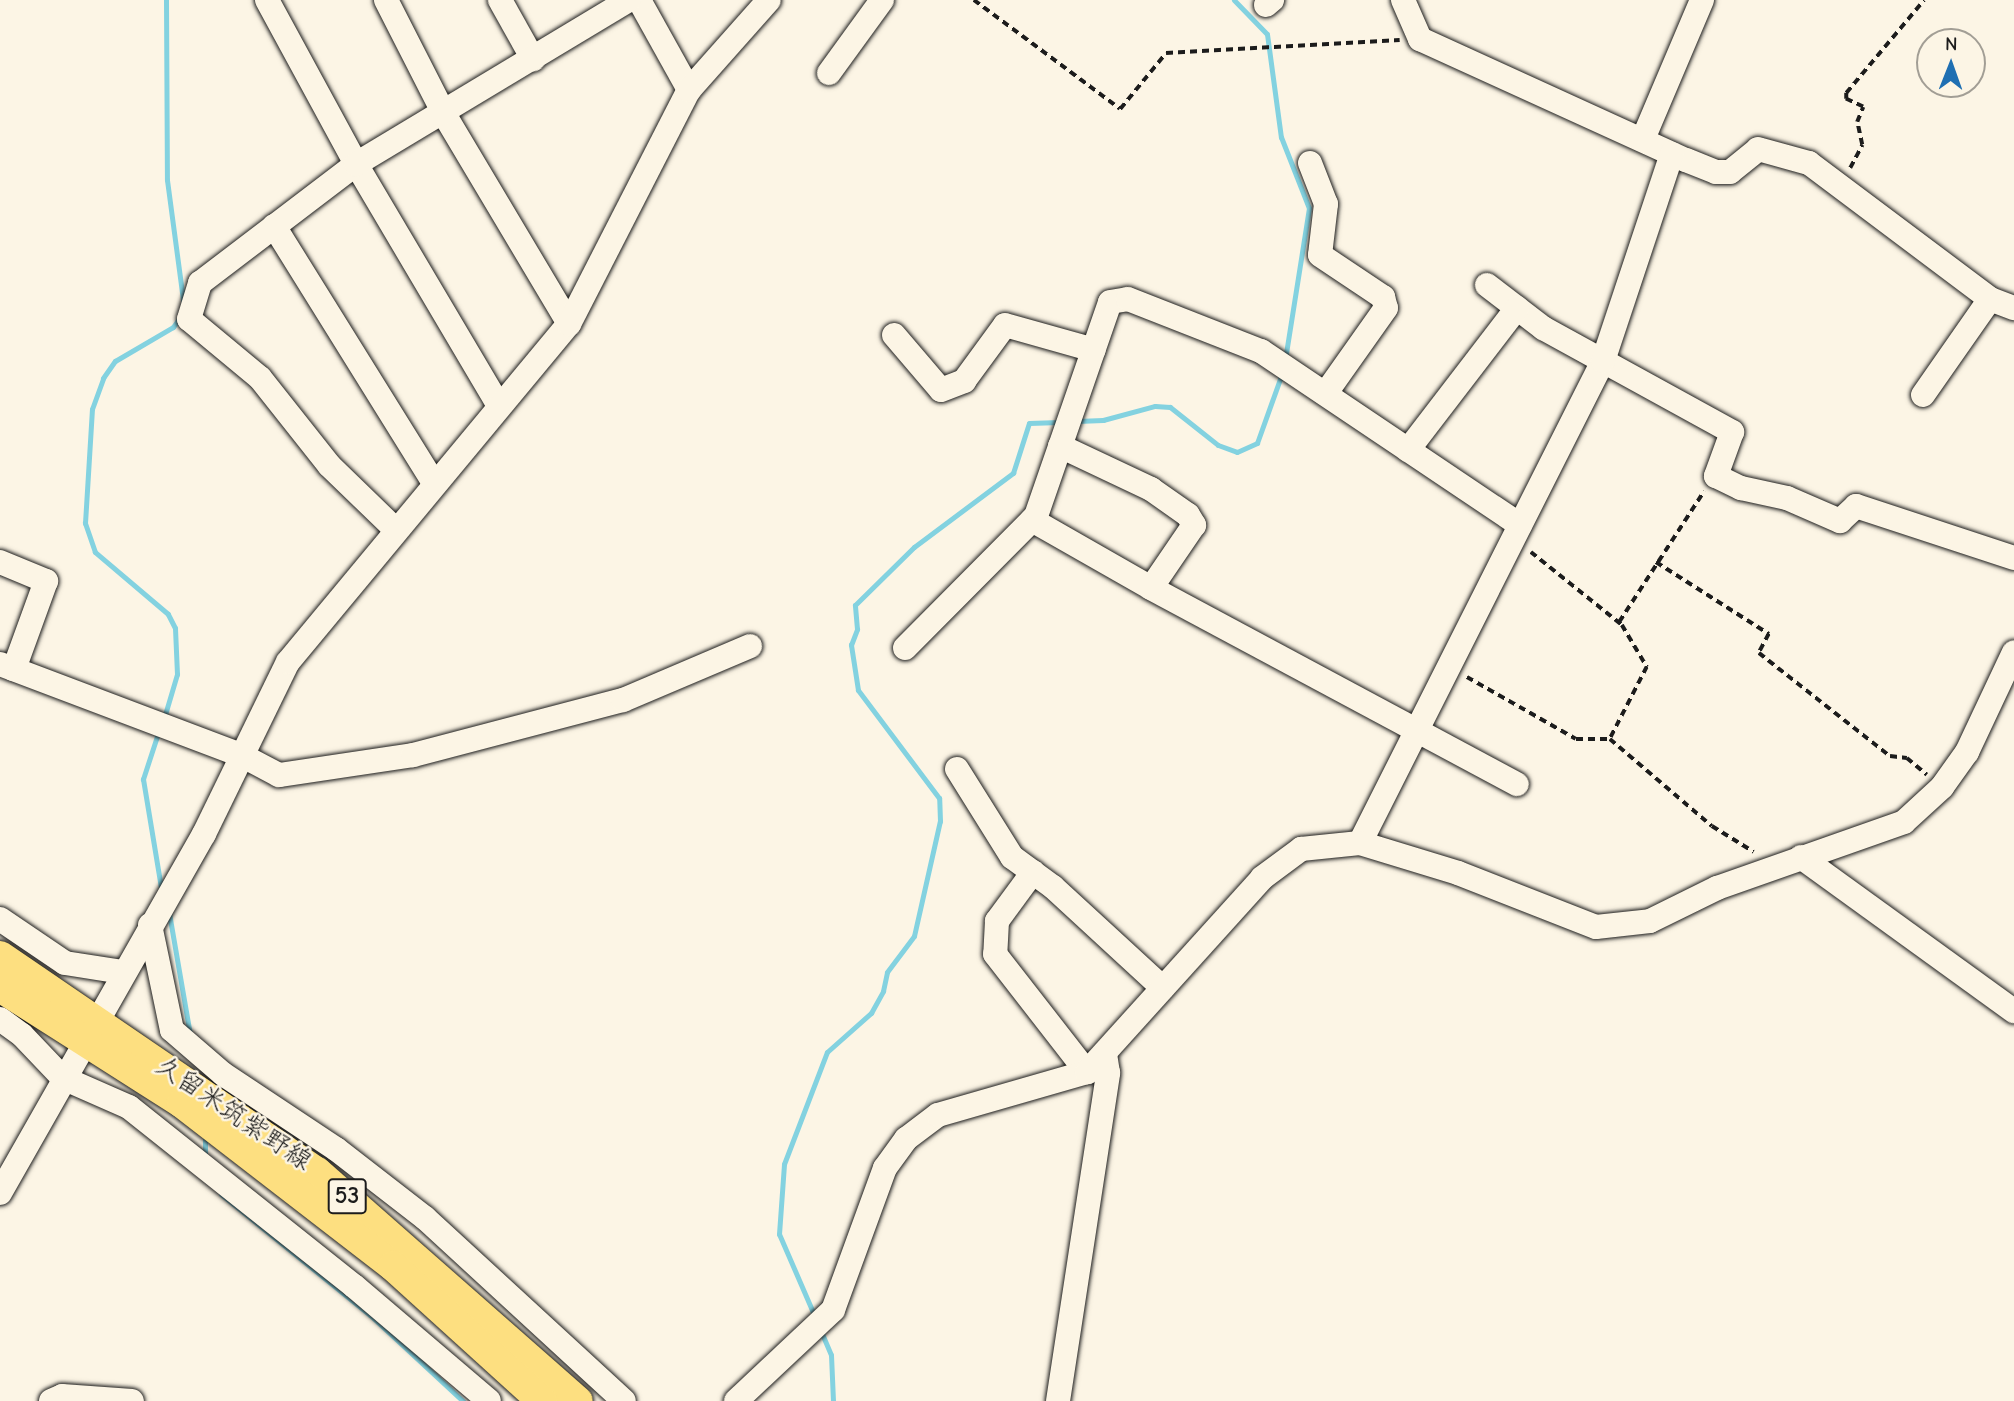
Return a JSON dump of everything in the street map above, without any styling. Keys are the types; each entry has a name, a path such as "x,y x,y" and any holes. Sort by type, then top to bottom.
{"main road":[{"name":"久留米筑紫野線","path":"0,956 88,1032 393,1266 542,1401"},
{"name":"久留米筑紫野線","path":"0,987 192,1083 317,1171 578,1401"}],"street":[{"path":"267,0 356,164 499,406"},
{"path":"386,0 444,114 569,324"},
{"path":"500,0 533,59"},
{"path":"396,530 329,465 260,378 189,319 200,283 356,164 444,114 629,0"},
{"path":"639,0 689,90"},
{"path":"0,1193 88,1032 204,834 288,662 433,483 569,324 689,90 769,0"},
{"path":"829,74 882,0"},
{"path":"1403,0 1420,39 1716,172 1730,172 1758,149 1777,151 1810,163 1990,299 2014,308"},
{"path":"1643,139 1702,0"},
{"path":"1360,844 1414,730 1603,361 1672,154"},
{"path":"1310,163 1326,204 1320,255 1382,296 1386,308 1325,394"},
{"path":"274,226 433,483"},
{"path":"1487,285 1517,308 1603,361 1731,432 1716,476 1741,488 1787,498 1840,521 1856,506 2014,558"},
{"path":"905,648 1032,520 1110,302 1128,299 1261,351 1408,450 1516,531"},
{"path":"1923,395 1990,299"},
{"path":"1408,450 1517,308"},
{"path":"894,335 941,390 964,381 1005,325 1094,350"},
{"path":"1060,446 1151,489 1188,515 1194,525 1151,588"},
{"path":"1032,520 1151,588 1517,784"},
{"path":"0,562 46,581 7,667 241,755 279,775 413,755 623,700 750,646"},
{"path":"736,1401 833,1310 886,1168 905,1139 938,1115 1087,1072 1262,878 1301,849 1360,844 1458,873 1596,927 1650,921 1717,888 1904,822 1942,787 1985,720 2014,652"},
{"path":"957,769 1012,857 1033,872 1163,988"},
{"path":"1801,857 2014,1010"},
{"path":"1033,872 997,921 995,954 1087,1072"},
{"path":"0,919 65,964 123,972"},
{"path":"150,925 172,1030 223,1074 335,1149 425,1218 624,1401"},
{"path":"0,1019 22,1035 63,1079 129,1107 355,1286 489,1401"},
{"path":"1058,1401 1108,1073 1105,1054"},
{"path":"51,1401 62,1396 132,1401"}],"path":[{"path":"974,0 1120,110 1166,53 1420,39"},
{"path":"1840,187 1862,145 1857,122 1863,107 1846,99 1846,93 1924,0"},
{"path":"1618,622 1716,476"},
{"path":"1516,531 1618,622 1647,667 1610,739"},
{"path":"1656,562 1769,634 1759,653 1890,756 1907,758 1942,787"},
{"path":"1447,666 1576,739 1610,739 1712,826 1775,869"}],"waterway":[{"path":"166,0 167,180 183,300"},
{"path":"1234,0 1267,34 1281,137 1309,208 1285,360"},
{"path":"164,718 177,674 175,628 168,614 95,552 85,523 92,409 103,378 115,361 173,327 181,316"},
{"path":"1077,421 1103,420 1155,406 1170,407 1218,445 1237,452 1257,443 1282,373"},
{"path":"815,1317 779,1234 784,1164 827,1052 871,1013 883,991 887,972 914,936 940,821 939,798 858,690 851,645 857,629 855,605 914,547 1013,473 1029,423 1060,422"},
{"path":"159,730 143,779 162,894"},
{"path":"169,913 190,1034"},
{"path":"205,1132 205,1157"},
{"path":"221,1194 370,1315 463,1401"},
{"path":"820,1329 831,1355 833,1401"}]}
